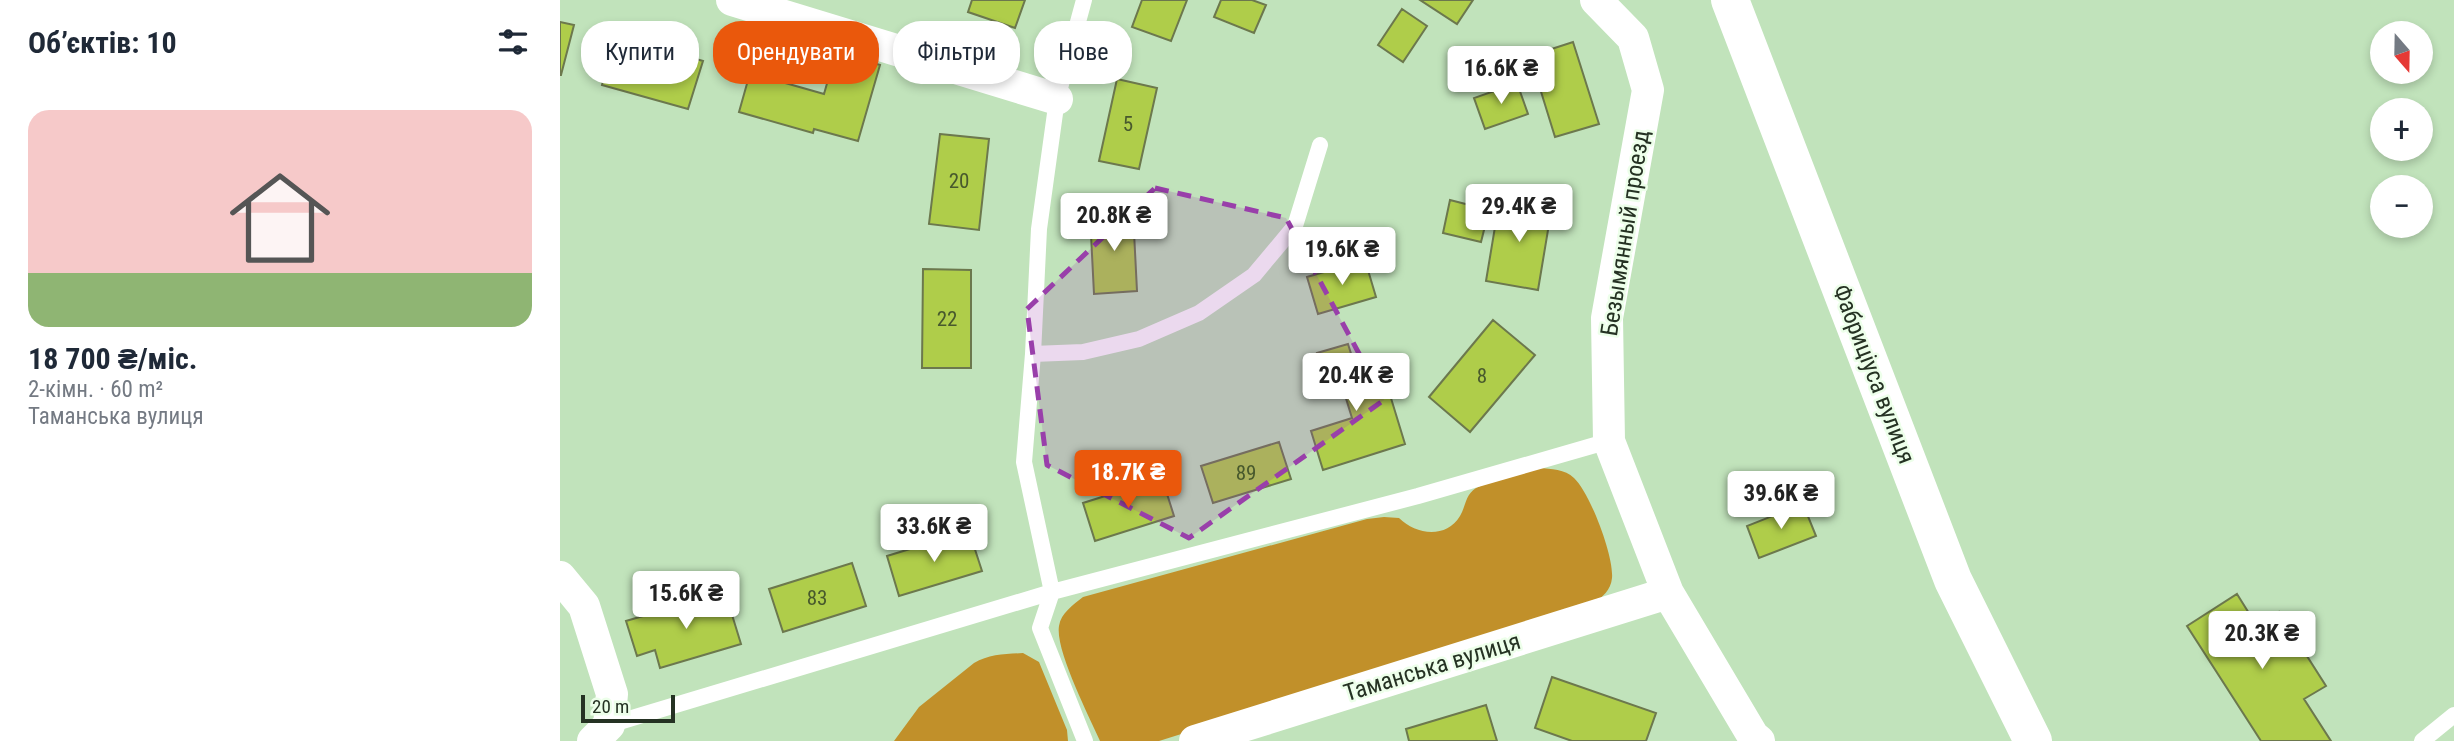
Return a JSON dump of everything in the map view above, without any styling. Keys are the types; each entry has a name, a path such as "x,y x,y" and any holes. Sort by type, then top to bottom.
{"main road":[{"name":"Фабриціуса вулиця","path":"1730,0 1953,580 2033,741"}],"street":[{"path":"732,0 1057,99"},
{"name":"Безымянный проезд","path":"1596,0 1633,38 1648,90 1607,318 1609,441 1668,593 1753,736 1759,741"},
{"path":"560,577 584,606 612,694 601,733"},
{"name":"Таманська вулиця","path":"1195,741 1668,593"}],"lane":[{"path":"1084,0 1057,99 1039,229 1024,462 1052,592 1040,628 1085,741"},
{"path":"1033,354 1083,352 1139,339 1199,313 1254,275 1295,226 1320,145"},
{"path":"601,733 1052,592 1418,496 1609,441"},
{"path":"2422,741 2454,715"}],"highlighted area":[{"path":"1155,188 1286,218 1384,400 1189,538 1047,465 1027,309"}],"shaded area":[{"path":"1539,468 1562,471 1574,478 1587,497 1600,525 1612,568 1612,578 1608,590 1594,604 1159,741 1100,741 1074,683 1059,637 1062,617 1083,597 1367,519 1399,518 1422,531 1439,531 1454,523 1476,488"},
{"path":"1023,653 1039,662 1067,730 1068,741 894,741 919,707 974,663 992,656"}],"building":[{"path":"972,0 1025,0 1018,21 994,21 968,12"},
{"path":"1142,0 1187,0 1171,41 1132,27"},
{"path":"1221,0 1252,0 1266,5 1254,33 1214,17"},
{"path":"1420,0 1473,0 1457,24"},
{"path":"1402,9 1427,26 1403,62 1378,45"},
{"path":"560,22 574,25 561,75 560,75"},
{"path":"1573,42 1599,124 1555,137 1530,56"},
{"path":"1132,82 1157,88 1139,169 1099,161 1116,84"},
{"path":"1517,83 1528,114 1485,129 1474,98"},
{"path":"602,84 696,84 688,109"},
{"path":"747,84 789,84 824,94 827,84 874,84 858,141 814,129 813,133 739,112"},
{"path":"940,134 989,139 979,230 929,224"},
{"path":"1500,197 1552,206 1538,290 1486,281"},
{"path":"1450,200 1489,210 1481,242 1443,233"},
{"path":"1133,212 1137,291 1094,294 1090,215"},
{"path":"1365,260 1376,297 1318,314 1307,277"},
{"path":"923,269 971,270 971,368 922,368"},
{"path":"1493,320 1535,355 1470,432 1429,397"},
{"path":"1348,344 1359,379 1383,372 1405,444 1323,470 1311,431 1352,418 1344,392 1331,396 1317,353"},
{"path":"1279,442 1291,479 1213,503 1201,466"},
{"path":"1162,478 1174,516 1095,541 1083,503"},
{"path":"1803,504 1816,536 1759,558 1747,526"},
{"path":"969,531 982,571 899,596 887,556"},
{"path":"852,563 866,606 783,632 769,589"},
{"path":"725,592 741,644 660,668 655,650 637,656 626,621"},
{"path":"2237,594 2257,626 2279,612 2326,686 2304,699 2331,741 2261,741 2187,626"},
{"path":"1552,677 1656,713 1646,741 1572,741 1535,728"},
{"path":"1486,705 1497,741 1409,741 1406,729"}]}
